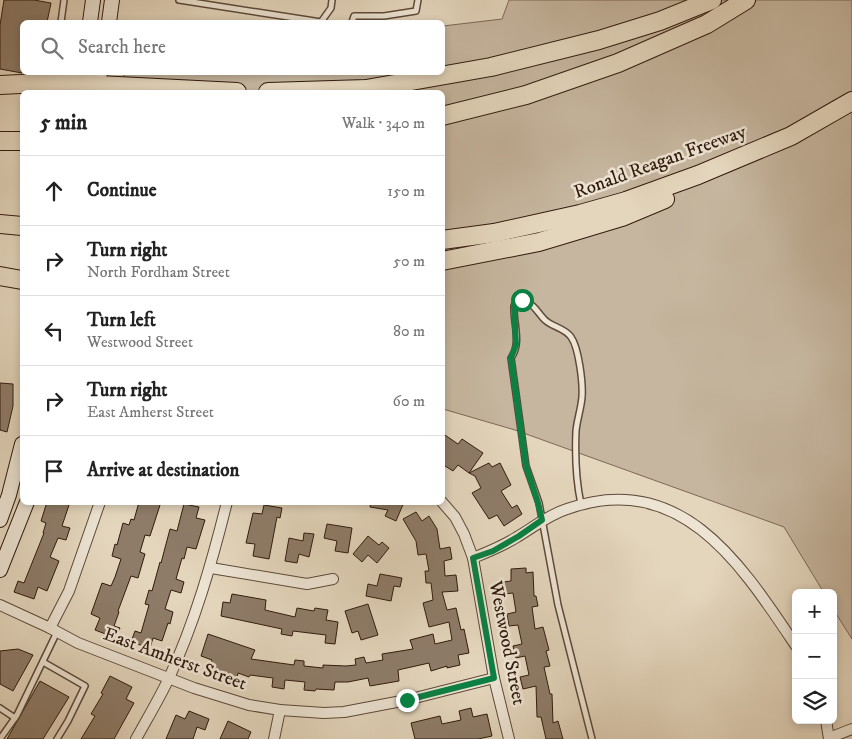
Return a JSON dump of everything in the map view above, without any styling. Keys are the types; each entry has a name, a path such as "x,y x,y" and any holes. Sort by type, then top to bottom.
{"highway":[{"path":"333,90 366,89 491,67 642,27 712,0"},
{"path":"445,115 526,95 618,64 707,24 746,0"},
{"path":"0,85 80,82 206,90"},
{"name":"Ronald Reagan Freeway","path":"445,240 504,231 580,214 626,201 698,175 791,136 852,101"},
{"path":"445,260 539,242 622,216 738,167 791,136"},
{"path":"0,141 20,141"},
{"path":"0,224 20,226"},
{"path":"0,276 20,280"}],"street":[{"path":"90,20 93,0"},
{"path":"108,20 112,0"},
{"path":"0,520 9,495 20,452"},
{"path":"473,558 493,551 542,520 581,504 599,500 656,504 676,512 713,538 735,562 792,640"},
{"path":"0,570 26,505"},
{"path":"54,630 99,505"},
{"path":"136,739 169,678 211,568 226,505"},
{"name":"Westwood Street","path":"445,505 455,517 473,558 494,678 509,739"},
{"path":"211,568 306,584 333,579"},
{"name":"East Amherst Street","path":"0,605 78,643 194,688 223,698 280,710 324,714 344,712 407,700 494,678"},
{"path":"274,739 280,710"},
{"path":"827,724 829,738 852,729"}],"lane":[{"path":"61,20 64,0"},
{"path":"179,0 310,20"},
{"path":"324,20 331,8 332,0"},
{"path":"353,20 354,16 384,16 416,11 418,0"},
{"path":"581,504 577,486 576,430 582,395 578,358 572,338 565,331 547,323 531,304 522,300 516,302 514,306 516,345 511,358 526,466 538,503 558,605 592,739"},
{"path":"0,739 15,718 43,662 54,630"},
{"path":"43,662 85,686 68,722 57,739"},
{"path":"0,708 15,718"}],"shaded area":[{"path":"509,0 852,0 852,639 837,615 837,589 822,589 784,527 515,430 445,410 445,90 121,90 124,75 445,75 445,26 502,19"}],"building":[{"path":"4,0 34,0 51,3 47,20 20,20 20,73 0,69 0,25"},
{"path":"0,383 13,384 13,406 7,432 0,430"},
{"path":"445,435 458,444 462,439 483,453 469,473 458,465 453,471 445,466"},
{"path":"489,463 492,467 500,463 511,485 501,491 512,508 517,505 522,514 504,526 497,515 489,519 472,493 481,488 475,476 469,473"},
{"path":"46,505 69,505 62,526 70,528 66,540 58,538 50,557 59,561 47,591 38,587 34,599 14,592 18,581 24,583 44,533 46,523 41,521"},
{"path":"138,505 160,505 150,536 145,535 140,552 145,554 138,578 131,576 118,611 114,626 120,628 116,638 95,630 100,618 91,614 102,583 111,586 115,577 121,559 112,556 123,523 129,525 131,519 134,520"},
{"path":"184,505 199,507 196,518 205,520 196,549 187,547 184,559 182,558 176,579 184,582 181,593 171,590 165,609 173,612 162,641 153,638 150,648 131,642 135,631 141,633 149,605 145,604 149,590 152,591 170,529 177,531"},
{"path":"264,505 282,508 280,518 277,517 269,559 253,556 255,544 246,543 253,513 262,514"},
{"path":"370,505 403,505 396,521 385,516 388,510 370,507"},
{"path":"416,512 422,521 429,516 437,529 440,549 450,547 452,559 444,561 445,576 456,575 458,591 442,592 447,610 456,608 461,630 464,629 469,653 458,655 460,665 447,668 447,666 431,671 429,663 398,670 399,681 370,686 368,678 348,682 335,682 334,690 316,689 315,691 304,690 305,682 285,680 284,689 272,687 273,678 250,675 249,677 238,673 237,678 209,669 212,660 201,656 208,634 255,650 251,659 294,665 295,660 304,661 304,666 323,668 323,665 356,665 355,659 364,657 366,663 383,660 382,654 413,649 410,640 433,634 435,644 452,640 449,622 429,627 423,603 433,600 431,583 426,583 425,571 429,571 426,554 418,555 416,541 403,519"},
{"path":"327,524 352,528 348,553 335,551 337,541 324,538"},
{"path":"304,533 314,534 309,557 299,554 297,563 285,561 289,538 303,541"},
{"path":"368,536 379,545 382,542 389,548 377,563 368,555 362,562 353,554"},
{"path":"526,568 526,573 533,572 534,596 536,596 538,606 532,607 535,629 543,627 549,650 546,651 550,666 544,667 550,694 552,694 553,723 558,721 563,739 546,739 541,717 537,717 536,686 523,689 520,677 529,675 525,656 516,658 513,646 522,644 518,625 509,626 507,614 516,612 513,593 504,594 503,582 511,581 511,569"},
{"path":"380,574 402,578 400,587 394,586 391,601 366,596 368,584 377,586"},
{"path":"232,594 266,600 265,610 295,617 297,608 314,611 315,608 328,610 326,620 338,622 335,644 325,643 326,635 293,631 292,636 281,634 282,629 221,616 223,602 230,603"},
{"path":"368,604 378,635 361,640 358,631 352,633 345,611"},
{"path":"18,649 33,655 13,691 0,684 0,651"},
{"path":"110,676 132,687 126,699 134,703 114,739 81,739 95,716 91,714 103,694 101,693"},
{"path":"40,681 69,697 43,739 7,739"},
{"path":"471,708 473,717 487,714 492,736 478,739 415,739 411,723 440,716 442,724 461,720 459,711"},
{"path":"189,711 209,719 205,730 197,727 193,739 166,739 176,715 185,719"},
{"path":"228,721 251,732 248,739 220,739"}],"route":[{"path":"407,700 494,678 473,558 493,551 542,520 526,466 511,358 516,345 514,306 516,302 522,300"}]}
